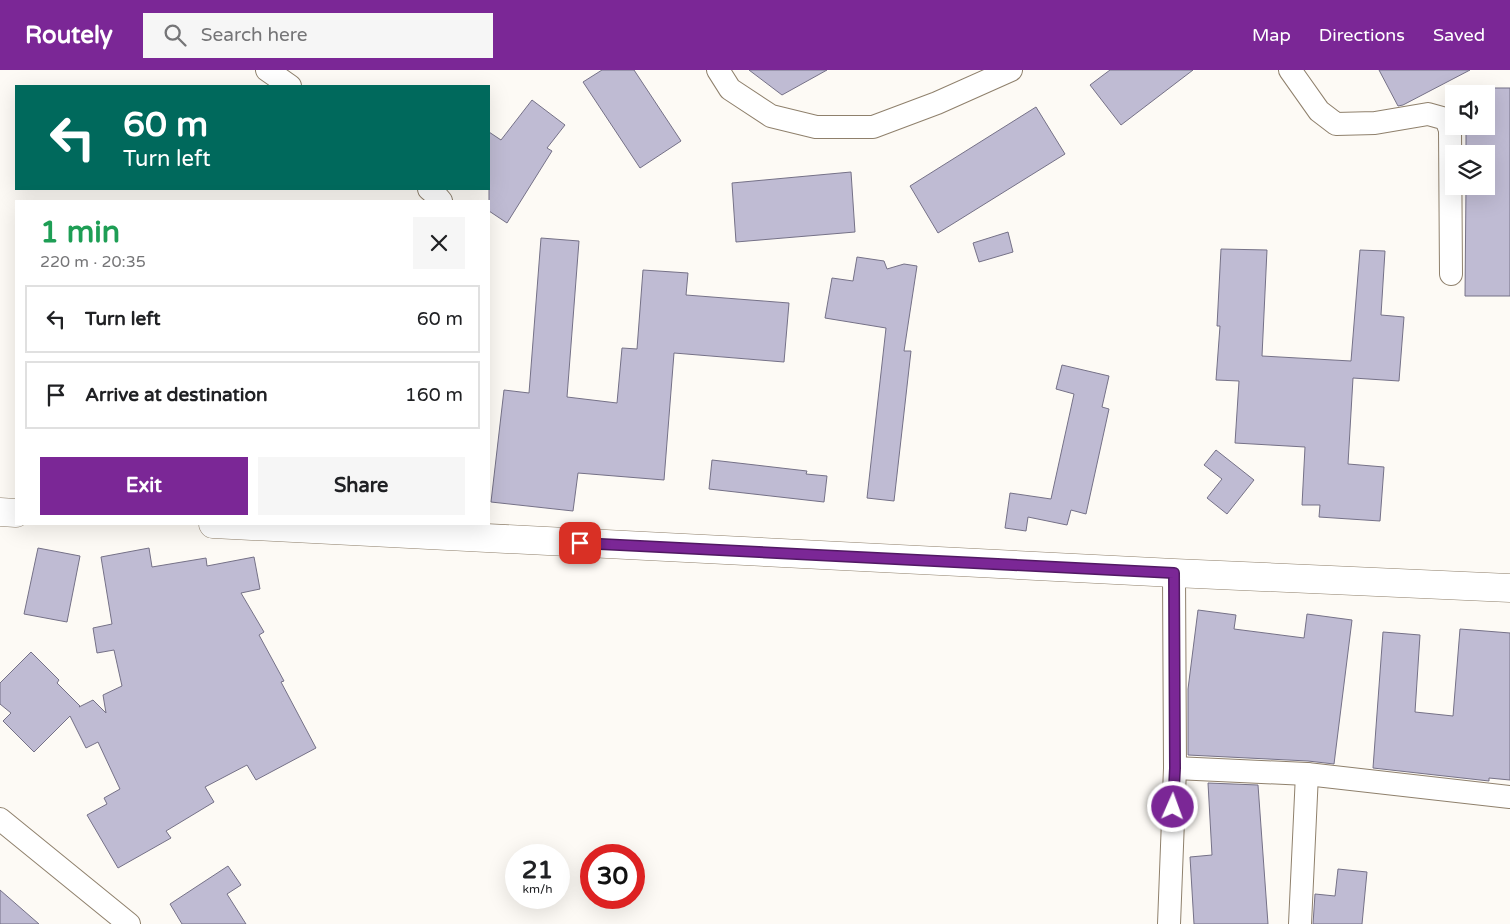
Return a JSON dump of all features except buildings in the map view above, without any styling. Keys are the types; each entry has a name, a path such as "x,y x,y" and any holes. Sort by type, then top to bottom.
{"street":[{"path":"267,70 289,85"},
{"path":"718,70 730,89 771,116 816,127 873,127 937,103 1011,70"},
{"path":"1290,70 1318,111 1336,124 1375,123 1428,114 1446,119 1450,130 1451,274"},
{"path":"430,190 440,200"},
{"path":"0,512 15,513"},
{"path":"251,525 482,531 1174,573 1510,588"},
{"path":"1169,924 1175,768 1174,573"},
{"path":"1175,768 1307,774 1510,797"},
{"path":"1300,924 1307,774"},
{"path":"0,819 129,924"}],"route":[{"path":"580,543 1174,573 1175,768 1173,807"}]}
